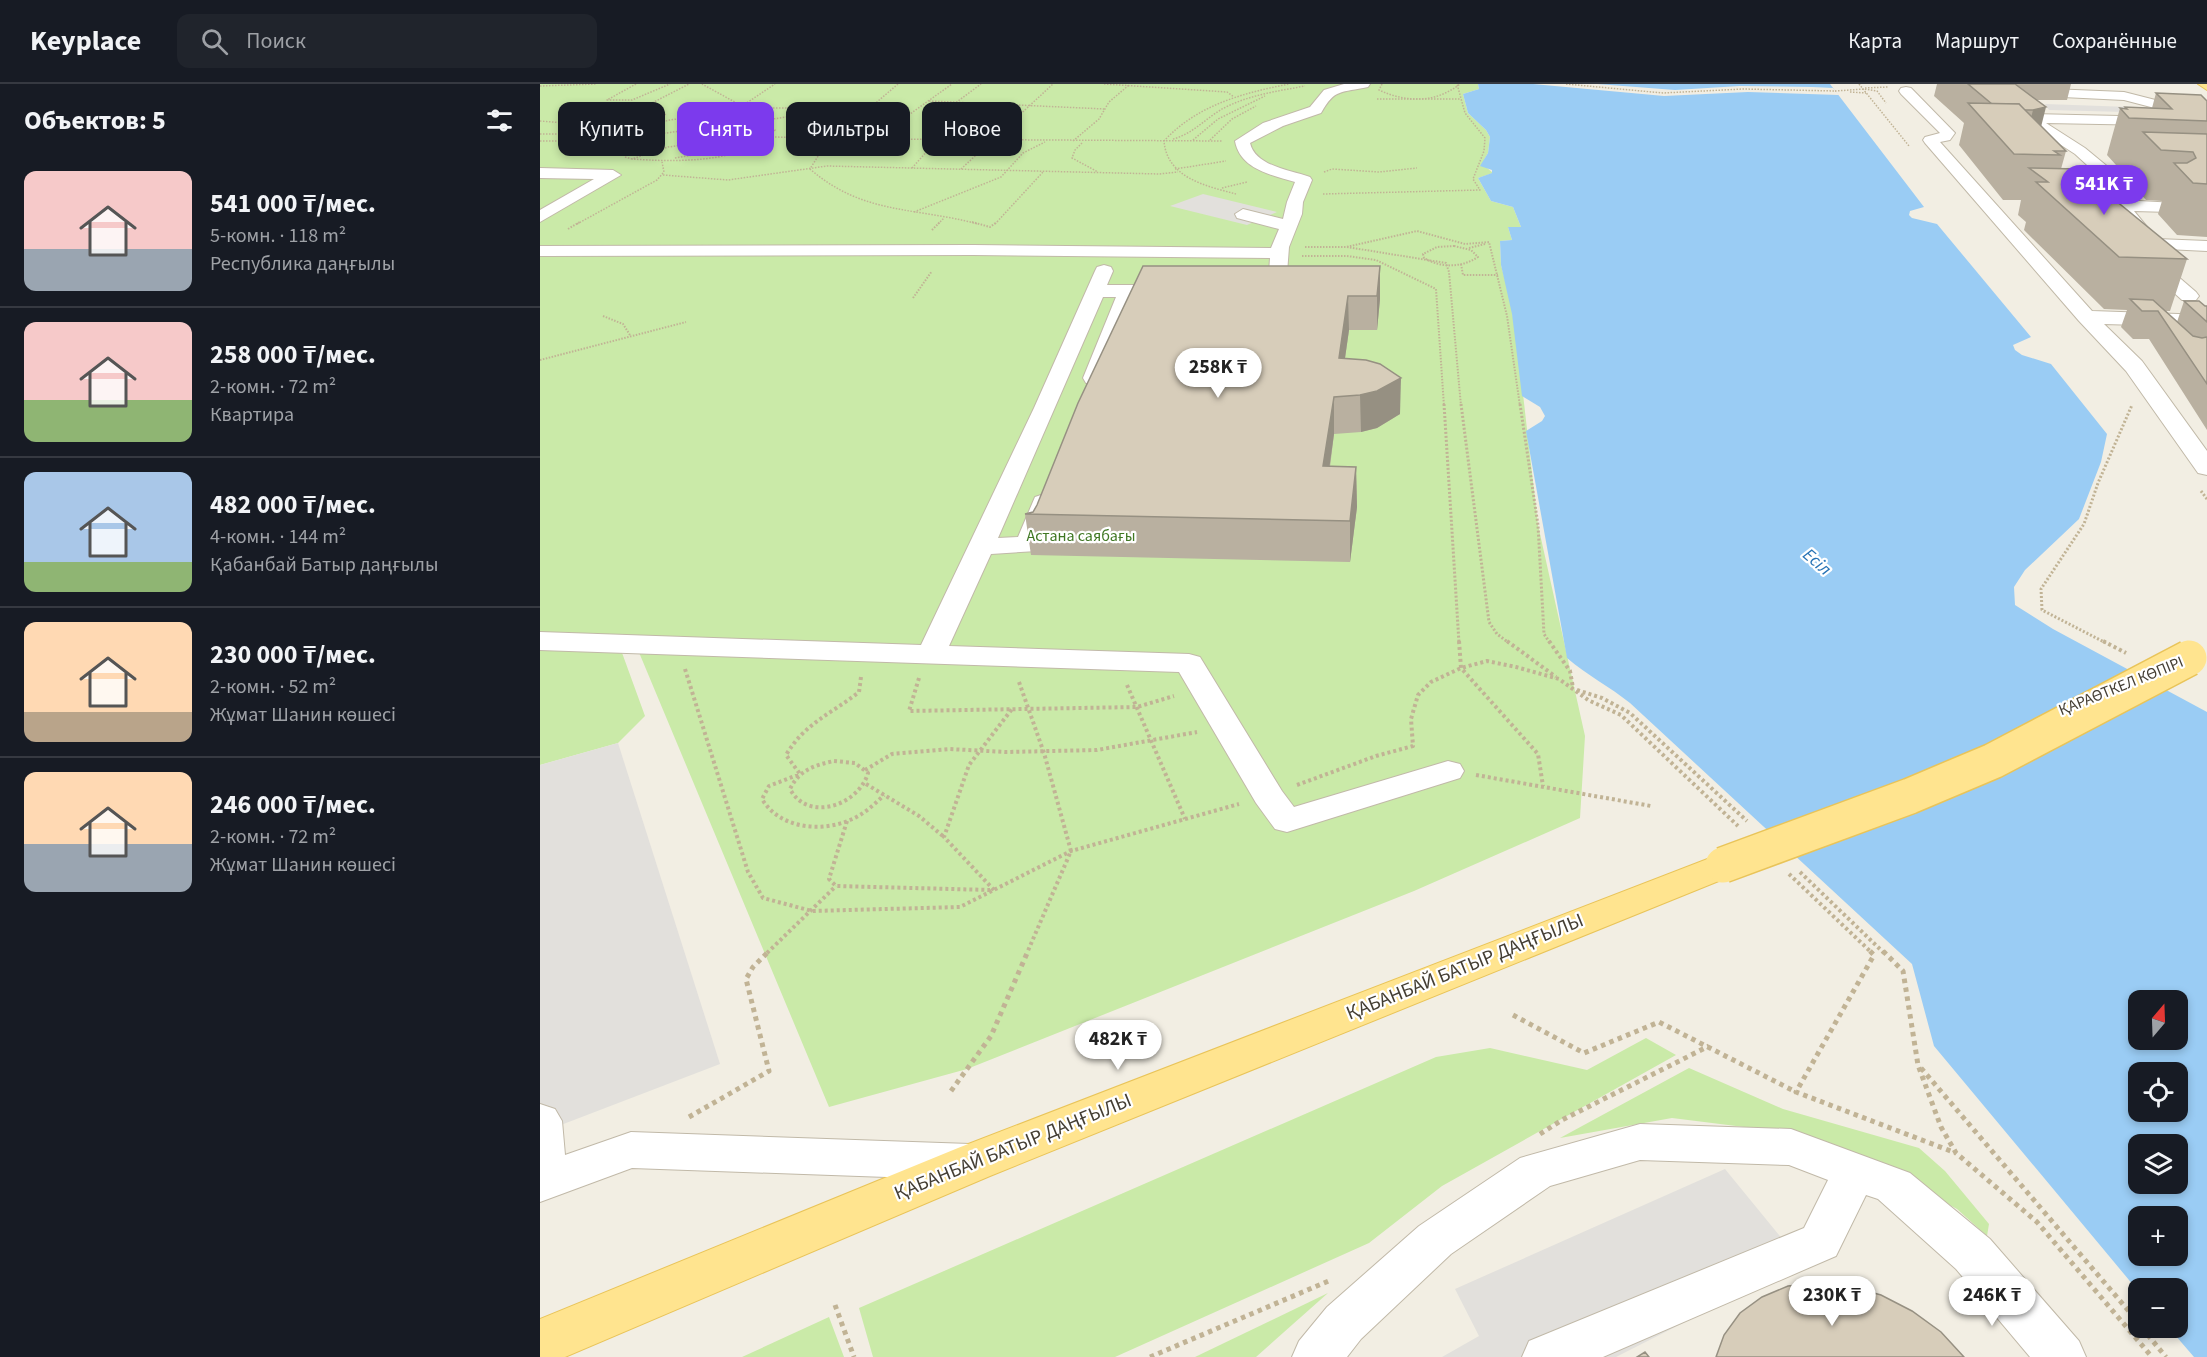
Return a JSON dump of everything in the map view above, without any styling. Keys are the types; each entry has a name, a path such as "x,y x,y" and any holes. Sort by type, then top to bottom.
{"main road":[{"name":"ҚАРАӨТКЕЛ КӨПІРІ","path":"1731,846 1910,796 1993,761 2198,654"},
{"name":"ҚАБАНБАЙ БАТЫР ДАҢҒЫЛЫ","path":"540,1343 1731,846"}],"street":[{"path":"1276,291 1280,252 1304,180 1248,158 1242,150 1242,141 1263,128 1316,110 1319,99 1327,92 1363,84"},
{"path":"2088,84 2122,92 2176,110 2186,121"},
{"path":"2010,91 2122,92 2139,86"},
{"path":"1926,89 1906,91 1948,133 1930,140 2085,317 2133,366 2207,468"},
{"path":"2104,172 2029,112 2207,122"},
{"path":"2094,114 2147,112"},
{"path":"2094,114 2114,137"},
{"path":"2061,138 2092,139"},
{"path":"2047,150 2080,151"},
{"path":"2079,171 2207,176"},
{"path":"540,173 613,175 540,217"},
{"path":"2144,174 2170,207 2121,205 2152,243"},
{"path":"540,201 567,186 591,188"},
{"path":"1990,207 2012,208"},
{"path":"1243,214 1289,226"},
{"path":"2207,246 2129,243 2198,297 2207,314"},
{"path":"540,251 1280,252"},
{"path":"929,652 981,546 1114,251"},
{"path":"1095,291 1196,291"},
{"path":"1086,397 1128,291"},
{"path":"2085,317 2207,321"},
{"path":"2150,319 2175,343"},
{"path":"981,546 1028,544 1053,481"},
{"path":"540,641 929,652 1189,663 1268,796 1287,820 1448,771"},
{"path":"540,1121 543,1181 631,1150 974,1162"},
{"path":"1317,1357 1344,1323 1435,1240 1536,1171 1640,1142 1791,1147 1894,1186 1973,1254 2061,1357"},
{"path":"1548,1357 1820,1242 1855,1171"}],"path":[{"path":"540,86 596,84"},
{"path":"636,84 607,100 621,102 637,100 670,84"},
{"path":"540,121 576,124 658,119 666,114 652,108 650,104 689,84"},
{"path":"702,84 732,102"},
{"path":"748,102 775,84"},
{"path":"877,102 898,84"},
{"path":"910,114 952,84"},
{"path":"928,101 957,102 981,84"},
{"path":"1022,110 1053,84"},
{"path":"1104,84 1227,92 1235,98"},
{"path":"1242,195 1207,185 1178,172 1164,155 1164,141 1188,120 1235,98 1289,84"},
{"path":"1382,84 1379,90 1386,94 1427,98 1448,94 1459,84"},
{"path":"1322,202 1323,193 1480,190 1473,179 1476,165 1484,152 1485,136 1465,114 1460,99 1459,84"},
{"path":"1566,84 1663,93 1751,89 1867,93"},
{"path":"1073,142 1099,119 1109,102 1129,85"},
{"path":"1164,141 1184,137 1206,118 1228,106 1252,97 1308,86"},
{"path":"1836,91 1897,87"},
{"path":"1193,141 1207,126 1226,113 1271,93"},
{"path":"1378,99 1460,99"},
{"path":"1022,105 1105,109"},
{"path":"540,134 558,134"},
{"path":"540,141 558,141"},
{"path":"540,145 550,141"},
{"path":"1022,141 1232,141"},
{"path":"912,212 1001,177 1023,153 1046,141"},
{"path":"1083,142 1075,150 1072,158 1099,173"},
{"path":"632,159 677,146"},
{"path":"622,156 663,161 705,156"},
{"path":"663,161 691,156"},
{"path":"810,170 818,156"},
{"path":"912,169 923,156"},
{"path":"960,170 975,156"},
{"path":"663,161 663,175"},
{"path":"1175,169 1228,161"},
{"path":"565,231 663,175 728,180 827,166 1099,173 1178,172"},
{"path":"1324,175 1318,174 1332,169 1378,172 1417,168"},
{"path":"810,170 835,191 912,212 966,219 990,227 1043,172"},
{"path":"1280,252 1346,247 1417,231 1465,244 1489,243"},
{"path":"1468,249 1489,243"},
{"path":"1489,243 1507,316 1538,525 1544,634 1570,671 1573,688"},
{"path":"1346,247 1388,256 1424,256 1430,249 1444,247 1468,249 1474,251 1478,257 1461,264 1447,265 1424,256 1387,254 1351,246"},
{"path":"1280,252 1376,260 1436,289 1461,668 1538,754 1543,786"},
{"path":"1461,264 1463,275 1498,275"},
{"path":"1447,265 1461,408 1489,622 1497,634 1588,700 1621,715 1731,846"},
{"path":"913,298 936,266"},
{"path":"603,316 623,324 630,336"},
{"path":"540,360 686,322"},
{"path":"2133,404 2102,473 2084,524 2041,588 2042,610 2135,657"},
{"path":"675,645 748,872 763,898 812,910 960,907 1071,851 1268,796 1376,756 1413,746 1411,719 1418,695 1431,682 1461,668 1487,661 1559,679"},
{"path":"800,774 786,755 794,738 812,722 859,692 860,678 870,651"},
{"path":"929,652 909,711 1137,707 1204,687"},
{"path":"951,1091 991,1036 1071,851 1044,753 1010,656"},
{"path":"1116,660 1185,819"},
{"path":"1573,688 1602,698 1630,713 1749,823"},
{"path":"944,837 969,765 1012,709"},
{"path":"865,770 892,754 981,749 1006,752 1097,750 1227,727"},
{"path":"800,774 789,789 791,797 797,803 820,807 847,801 858,794 866,784 868,773 855,763 834,761 822,763 769,786 762,799 766,809 780,820 798,825 847,822 866,812 884,795"},
{"path":"1499,777 1651,806"},
{"path":"866,784 919,816 944,837 994,890"},
{"path":"847,822 829,879 836,886 994,890"},
{"path":"1791,864 1903,970 1918,1065 1941,1127 1956,1153"},
{"path":"1781,867 1874,956 1796,1092"},
{"path":"680,1122 769,1071 746,979 753,967 836,886"},
{"path":"1513,1015 1584,1053 1659,1022 1796,1092 1956,1153 2037,1222 2152,1357"},
{"path":"1918,1065 2128,1310"},
{"path":"1150,1357 1343,1275"},
{"path":"835,1305 854,1357"},
{"path":"2150,1338 2166,1357"}],"green space":[{"name":"Астана саябағы","path":"540,84 1478,84 1479,89 1463,94 1468,113 1490,137 1488,153 1484,160 1486,167 1493,173 1478,178 1491,201 1513,207 1521,227 1508,227 1512,240 1500,241 1501,265 1511,303 1538,525 1585,736 1580,818 1414,891 967,1069 829,1107 638,650 621,650 645,716 618,743 540,765"},
{"path":"1646,1038 1676,1055 1442,1186 1369,1243 1115,1357 873,1357 859,1308 1436,1057 1490,1048 1587,1070"},
{"path":"1689,1068 1783,1109 1919,1148 1945,1171 1989,1224 1987,1236 1957,1209 1895,1175 1776,1131 1672,1118 1560,1138"},
{"path":"1328,1293 1256,1357 1195,1357"},
{"path":"829,1317 844,1357 742,1357"}],"shaded area":[{"path":"2045,104 2158,108 2163,113 2049,110"},
{"path":"1203,194 1277,212 1247,225 1170,206"},
{"path":"618,743 720,1064 540,1133 540,765"},
{"path":"1725,1169 1802,1263 1616,1357 1442,1357 1479,1336 1455,1289"}],"water":[{"name":"Есіл","path":"1478,84 1830,84 1924,207 1910,211 1909,215 1912,218 1937,224 2031,337 2013,345 2015,350 2022,355 2051,364 2107,434 2101,462 2079,519 2025,570 2014,587 2015,605 2053,629 2207,712 2207,1357 2194,1357 2178,1338 2188,1338 2188,1278 2128,1279 1934,1046 1912,964 1630,703 1567,658 1526,431 1542,421 1545,416 1540,407 1522,396 1512,314 1501,265 1500,241 1512,240 1508,227 1521,227 1513,207 1491,201 1478,178 1492,173 1492,170 1480,166 1488,153 1490,137 1468,113 1463,94 1479,89"}],"pier":[{"path":"1533,84 1597,84 1675,90 1740,86 1812,87 1833,88 1839,95 1748,92 1664,96"}],"building":[{"path":"1968,84 2015,84 2046,107 2024,110 2019,104 1992,104"},
{"path":"2156,93 2201,95 2207,101 2207,121 2129,118 2120,108 2172,109"},
{"path":"1968,103 2019,104 2066,151 2054,151 2060,155 2014,154"},
{"path":"2143,132 2207,134 2207,184 2193,183 2174,163 2187,163 2196,158 2193,152 2161,150"},
{"path":"2029,168 2077,169 2187,259 2119,257 2036,182 2048,182"},
{"path":"1143,266 1380,266 1377,296 1348,296 1339,358 1366,360 1380,364 1401,378 1377,391 1334,397 1323,466 1356,467 1350,521 1025,514 1033,512 1037,505 1078,403"},
{"path":"2130,299 2153,300 2193,336 2207,337 2207,384 2158,311 2142,311"},
{"path":"2184,301 2199,301 2207,306 2207,322"},
{"path":"1818,1283 1849,1286 1881,1295 1912,1311 1941,1332 1964,1357 1716,1357 1724,1335 1740,1313 1762,1297 1788,1286"},
{"path":"1645,1352 1649,1357 1637,1357"}]}
